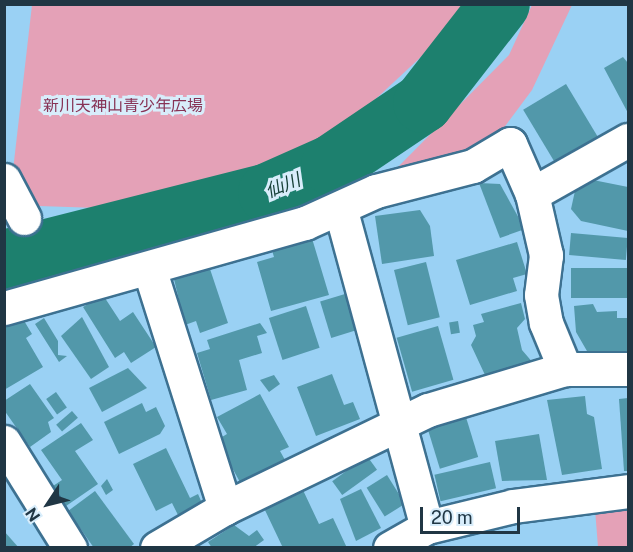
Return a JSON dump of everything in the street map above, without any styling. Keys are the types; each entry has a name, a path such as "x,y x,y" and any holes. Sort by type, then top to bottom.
{"street":[{"path":"532,194 628,140"},
{"path":"4,308 341,211 376,191 473,166 510,144 532,194 546,255 541,295 546,323 565,369"},
{"path":"4,180 24,218"},
{"path":"341,211 427,527"},
{"path":"149,268 225,508"},
{"path":"157,548 225,508 399,423 565,369 628,369"},
{"path":"7,452 70,548"},
{"path":"390,548 427,527 513,506 628,491"}],"green space":[{"name":"新川天神山青少年広場","path":"32,5 463,5 423,55 308,162 128,209 9,205"},
{"path":"532,5 572,5 532,90 500,133 429,173 392,173 509,55"},
{"path":"628,506 628,547 598,547 595,509"}],"building":[{"path":"623,57 628,63 628,113 604,68"},
{"path":"566,84 600,141 557,166 523,110"},
{"path":"578,177 628,187 628,231 581,221 571,209"},
{"path":"479,183 500,184 525,229 500,238"},
{"path":"420,210 430,226 434,256 382,264 375,216"},
{"path":"571,233 628,238 626,260 569,255"},
{"path":"311,235 329,295 271,311 257,262 274,257 271,247"},
{"path":"517,242 527,274 513,278 517,291 470,305 456,260"},
{"path":"426,262 440,317 408,325 394,270"},
{"path":"208,263 228,323 200,333 196,321 185,325 173,275"},
{"path":"571,268 628,268 628,298 571,298"},
{"path":"345,294 356,330 331,338 320,302"},
{"path":"103,295 120,321 133,312 156,347 131,363 124,352 115,358 83,307"},
{"path":"521,303 525,319 517,328 522,350 534,364 485,375 471,345 476,336 473,325 484,322 481,314"},
{"path":"593,304 597,312 617,311 617,318 628,318 628,352 613,360 591,358 576,332 574,306"},
{"path":"306,306 320,348 283,360 269,318"},
{"path":"20,314 32,334 26,338 43,367 4,390 4,323"},
{"path":"82,317 109,367 91,379 61,336"},
{"path":"44,318 58,341 58,355 67,356 59,362 35,324"},
{"path":"458,321 460,333 451,334 449,322"},
{"path":"260,323 267,333 257,336 262,353 239,360 247,390 211,400 197,353 210,349 207,340"},
{"path":"438,326 453,380 412,392 397,338"},
{"path":"128,368 147,388 102,412 89,388"},
{"path":"332,374 344,405 353,402 360,419 316,436 297,387"},
{"path":"274,375 280,384 269,392 260,380"},
{"path":"30,384 54,418 48,422 51,432 30,447 4,410 4,401"},
{"path":"56,392 67,408 57,414 46,399"},
{"path":"260,394 289,447 280,451 285,460 241,484 217,440 227,434 217,417"},
{"path":"585,396 587,414 594,417 602,469 562,475 547,400"},
{"path":"628,398 628,471 624,471 619,399"},
{"path":"142,403 146,412 156,407 165,426 160,434 119,454 104,422"},
{"path":"72,411 78,418 62,432 56,425"},
{"path":"465,414 478,457 440,469 427,426"},
{"path":"81,423 93,440 75,451 98,484 66,506 53,486 62,480 41,450"},
{"path":"539,434 547,480 502,481 495,441"},
{"path":"166,448 190,498 198,494 202,503 178,515 172,503 156,511 133,464"},
{"path":"367,456 377,470 342,495 332,481"},
{"path":"490,462 496,488 441,501 434,475"},
{"path":"387,475 405,504 385,517 367,488"},
{"path":"107,479 113,490 106,495 101,486"},
{"path":"302,488 319,524 333,518 347,548 283,548 263,506"},
{"path":"361,489 381,528 356,541 340,499"},
{"path":"95,491 134,544 129,548 94,548 68,511"},
{"path":"234,525 249,536 257,530 264,540 253,548 212,548 208,542"},
{"path":"4,531 19,548 4,548"}],"waterway":[{"name":"仙川","path":"4,260 268,193 331,165 423,103 500,4"}]}
